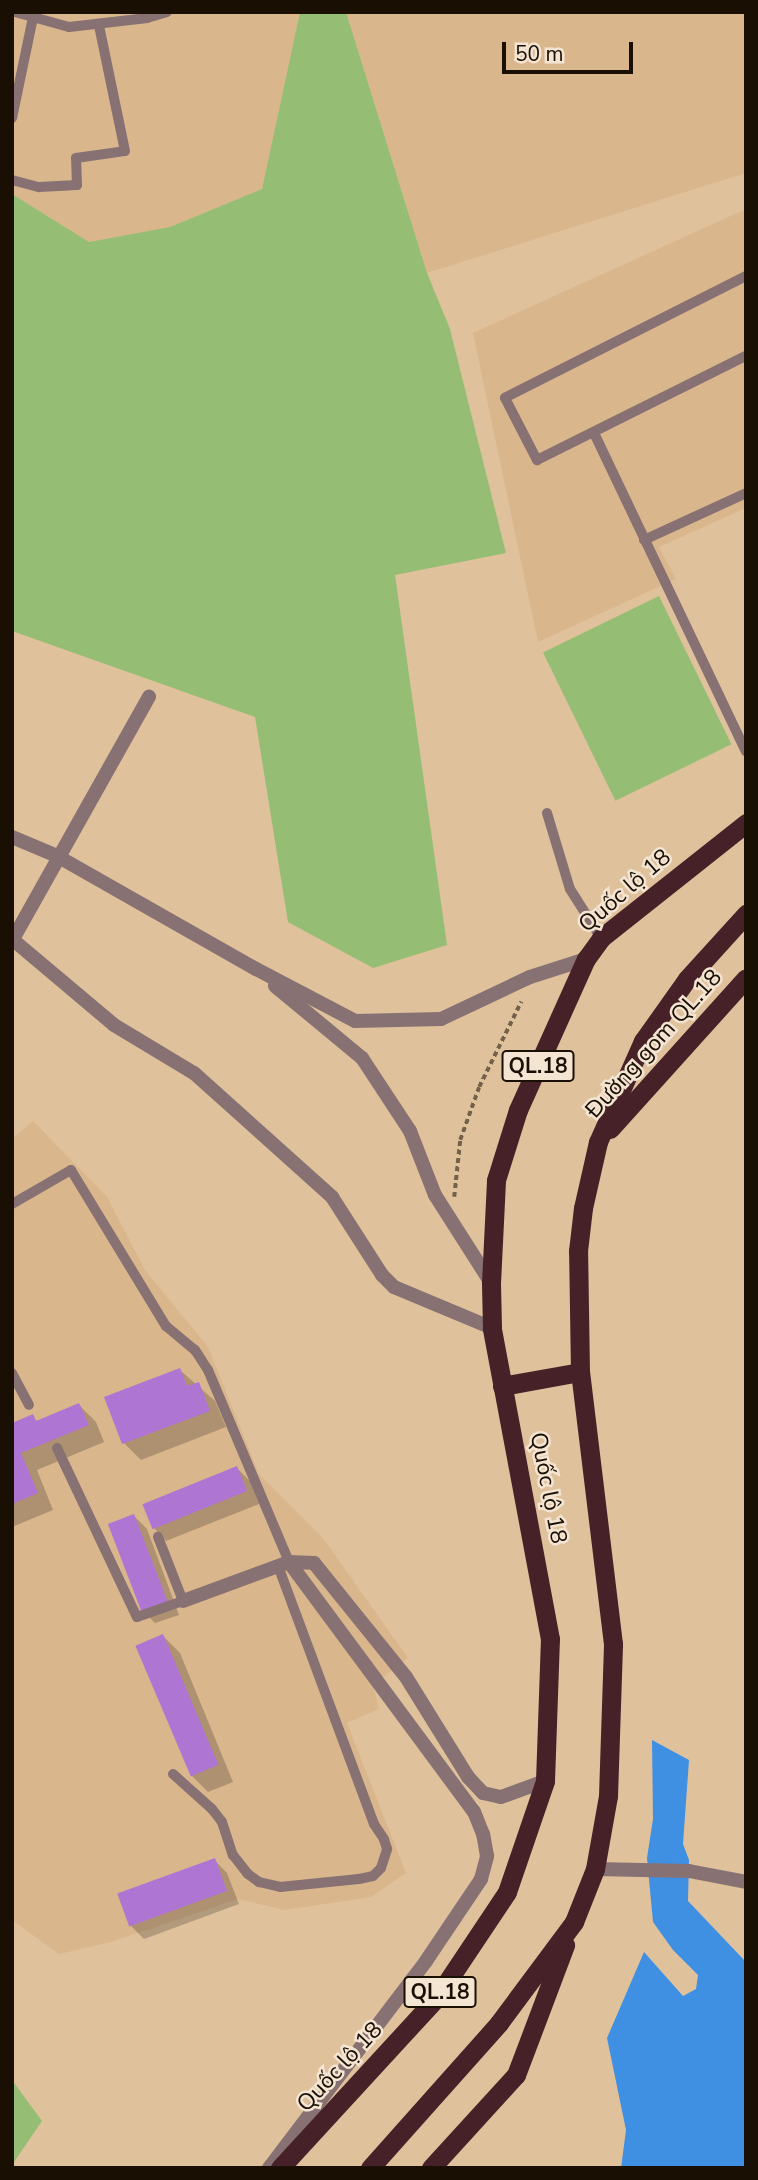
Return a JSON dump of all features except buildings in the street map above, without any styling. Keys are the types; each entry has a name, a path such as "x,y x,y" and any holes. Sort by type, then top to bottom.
{"highway":[{"name":"Quốc lộ 18","path":"280,2168 437,1997 507,1892 545,1781 550,1639 526,1498 492,1328 491,1283 496,1180 518,1110 586,959 601,938 746,823"},
{"name":"Quốc lộ 18","path":"370,2168 499,2024 574,1922 595,1869 608,1796 613,1644 580,1372 578,1251 583,1208 598,1142 643,1041 687,979 746,914"},
{"name":"Đường gom QL.18","path":"598,1142 746,978"},
{"path":"502,1386 580,1372"},
{"path":"431,2168 516,2075 574,1922"}],"street":[{"path":"149,697 57,856 13,939 114,1026 194,1073 332,1197 382,1275 394,1287 492,1328"},
{"path":"12,837 57,856 256,969 355,1021 441,1019 530,977 586,959"},
{"path":"256,969 362,1058 410,1131 435,1195 491,1283"},
{"path":"183,1601 283,1564 314,1563 406,1678 468,1777 483,1793 500,1797 545,1781"},
{"path":"269,2168 426,1961 481,1880 487,1856 483,1833 474,1812 283,1564"},
{"path":"595,1869 689,1871 746,1882"}],"lane":[{"path":"15,12 34,15 69,27 99,25 167,12"},
{"path":"12,118 34,15"},
{"path":"12,180 39,187 77,185 76,158 125,151 99,25"},
{"path":"746,276 505,398 537,460 746,356"},
{"path":"594,433 746,752"},
{"path":"643,540 746,493"},
{"path":"547,813 570,889 601,938"},
{"path":"12,1203 71,1170 166,1326 195,1350 208,1370 283,1564 374,1824 384,1839 387,1849 381,1868 373,1876 359,1879 280,1887 259,1882 248,1874 233,1856 222,1822 212,1809 173,1774"},
{"path":"12,1373 29,1405"},
{"path":"57,1448 135,1615 141,1618 183,1601 158,1537"}],"path":[{"path":"453,1199 460,1140 479,1087 521,1002"}],"shaded area":[{"path":"12,12 300,12 262,189 170,227 89,242 12,194"},
{"path":"346,12 746,12 746,173 427,273"},
{"path":"746,209 746,508 659,547 676,579 538,642 473,333"},
{"path":"33,1121 107,1197 145,1270 208,1347 259,1474 323,1538 408,1658 373,1685 379,1709 347,1723 406,1873 371,1897 284,1910 238,1899 111,1942 59,1954 12,1920 12,1139"}],"green space":[{"path":"300,12 346,12 427,273 450,329 506,553 395,575 447,945 373,968 288,922 255,717 12,631 12,194 89,242 170,227 262,189"},
{"path":"659,596 731,744 615,801 543,653"},
{"path":"12,2080 42,2121 12,2165"}],"water":[{"path":"652,1740 689,1760 683,1844 689,1860 688,1901 746,1962 746,2168 621,2168 626,2130 607,2038 644,1952 683,1996 696,1989 698,1975 673,1950 653,1922 647,1858 653,1819"}]}
